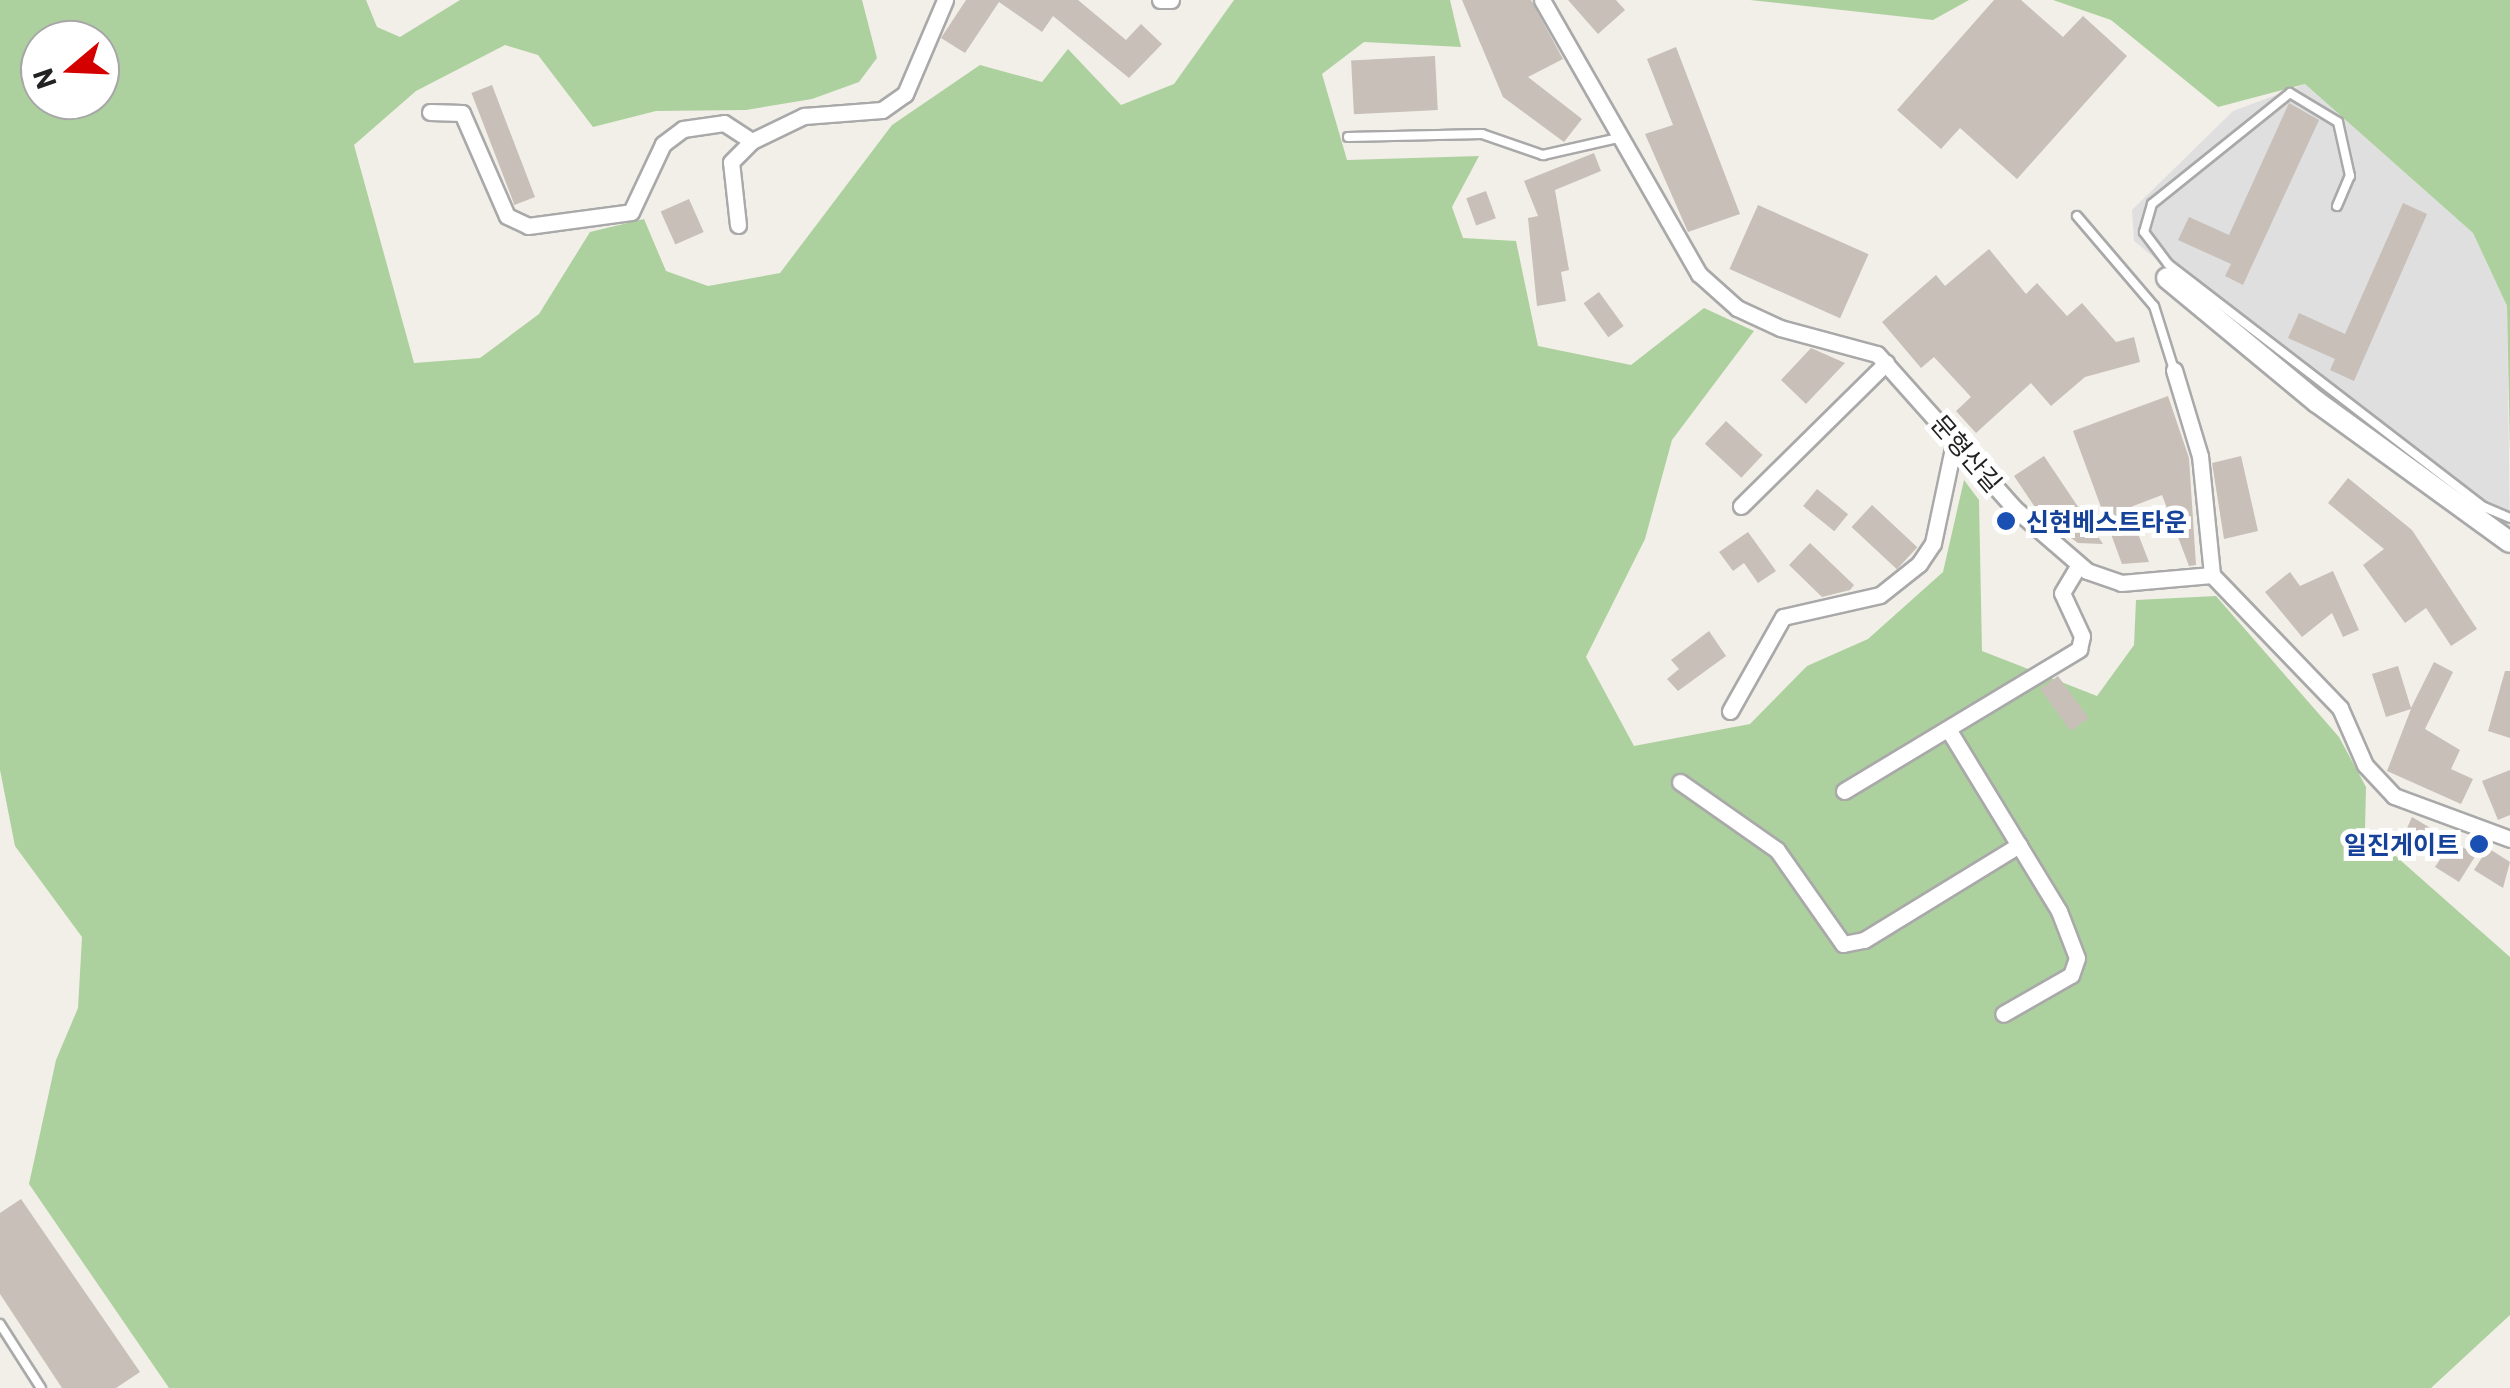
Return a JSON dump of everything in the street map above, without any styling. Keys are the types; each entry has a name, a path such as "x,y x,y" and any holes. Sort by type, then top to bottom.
{"street":[{"path":"738,224 731,162 752,141 830,110 882,110 922,67 925,38 945,0"},
{"path":"1160,0 1171,0"},
{"name":"문형산길","path":"1542,0 1698,274 1737,308 1886,363 2079,566 2121,583 2212,576"},
{"path":"430,112 462,113 506,216 528,226 631,212 664,144 683,129 724,123 752,141"},
{"path":"2166,278 2332,414 2510,542"},
{"path":"1741,506 1886,363"},
{"path":"2174,370 2200,456 2212,576 2340,708 2366,765 2394,796 2510,838"},
{"path":"1730,710 1783,616 1880,595 1920,564 1933,543 1955,439"},
{"path":"1844,791 2079,650 2082,636 2062,593 2079,566"},
{"path":"1948,729 2058,911 2077,967 2003,1014"},
{"path":"1680,782 1778,850 1843,944 1864,940 2019,844"}],"lane":[{"path":"2337,206 2350,176 2338,122 2308,97 2290,93 2152,204 2144,232 2168,264 2484,507 2510,518"},
{"path":"1348,137 1482,134 1543,155 1622,137"},
{"path":"2077,216 2154,306 2174,370"},
{"path":"0,1324 41,1388"}],"shaded area":[{"path":"2305,84 2473,233 2507,306 2510,534 2355,421 2134,241 2132,210 2233,111"}],"green space":[{"path":"0,0 366,0 377,27 400,37 460,0 862,0 877,58 859,82 812,99 746,110 656,111 593,127 538,55 505,45 416,91 354,145 414,363 480,358 539,314 590,232 644,219 666,271 708,286 780,273 892,125 980,65 1042,82 1068,49 1121,105 1174,84 1234,0 1450,0 1461,47 1364,42 1322,74 1347,160 1479,156 1452,207 1463,238 1516,241 1538,346 1631,365 1704,308 1754,331 1672,440 1645,539 1586,657 1634,746 1750,724 1807,666 1868,639 1943,572 1964,480 1979,500 1982,651 2097,696 2134,645 2136,600 2216,596 2339,737 2366,787 2365,829 2510,957 2510,1315 2431,1388 169,1388 29,1184 56,1060 78,1008 82,937 15,846 0,770"},
{"path":"1750,0 1969,0 1933,20"},
{"path":"2053,0 2510,0 2510,453 2507,306 2473,233 2305,84 2218,107 2111,20"}],"building":[{"path":"966,0 1078,0 1126,40 1141,24 1162,44 1129,78 1053,16 1042,32 999,2 965,53 941,38"},
{"path":"1462,0 1531,0 1563,59 1528,77 1582,119 1564,142 1503,97"},
{"path":"1568,0 1616,0 1625,10 1598,34"},
{"path":"1994,0 2021,0 2063,37 2083,16 2127,56 2017,179 1960,128 1941,149 1897,110"},
{"path":"1676,47 1740,214 1688,232 1645,134 1673,125 1647,59"},
{"path":"1435,56 1438,110 1354,114 1351,60"},
{"path":"492,85 535,197 514,205 471,93"},
{"path":"2289,103 2319,120 2243,285 2225,276 2231,264 2178,240 2189,217 2229,235"},
{"path":"1594,153 1601,171 1555,190 1569,270 1561,272 1566,301 1537,306 1528,218 1538,216 1524,181"},
{"path":"1486,191 1496,218 1476,225 1466,198"},
{"path":"689,199 704,232 675,244 661,212"},
{"path":"2403,203 2427,214 2354,381 2330,370 2335,359 2288,338 2299,313 2345,334"},
{"path":"1758,205 1869,254 1840,318 1730,269"},
{"path":"1989,249 2026,294 2037,283 2067,316 2082,303 2116,342 2134,337 2140,362 2085,377 2051,406 2031,383 1976,433 1956,411 1971,397 1934,357 1921,368 1882,322 1936,275 1945,286"},
{"path":"1599,292 1624,326 1608,337 1584,303"},
{"path":"1811,348 1845,363 1806,404 1781,380"},
{"path":"2168,396 2189,458 2196,565 2189,566 2162,495 2128,508 2149,562 2122,564 2073,431"},
{"path":"1726,421 1763,455 1741,478 1705,444"},
{"path":"2044,456 2103,544 2078,543 2041,516 2014,476"},
{"path":"2241,456 2258,531 2224,539 2212,463"},
{"path":"2348,478 2412,530 2477,629 2451,646 2426,608 2405,623 2363,565 2384,549 2328,503"},
{"path":"1817,489 1848,514 1834,531 1803,506"},
{"path":"1872,505 1917,547 1897,569 1852,527"},
{"path":"1748,532 1776,571 1758,583 1744,563 1733,571 1719,552"},
{"path":"1810,543 1854,585 1850,590 1822,597 1789,565"},
{"path":"2333,571 2359,630 2343,637 2332,613 2302,637 2265,592 2290,572 2300,586"},
{"path":"1709,631 1726,656 1678,691 1667,679 1679,669 1671,660"},
{"path":"2434,662 2453,672 2425,729 2460,750 2451,769 2473,779 2461,804 2387,771 2411,709 2386,717 2372,674 2398,666 2411,708"},
{"path":"2505,671 2510,671 2510,738 2488,731"},
{"path":"2058,676 2089,718 2071,731 2040,689"},
{"path":"2510,770 2510,815 2498,820 2482,781"},
{"path":"2412,817 2476,855 2459,882 2435,867 2443,855 2403,837"},
{"path":"2488,848 2510,862 2503,888 2474,870"},
{"path":"21,1199 140,1372 116,1388 62,1388 0,1294 0,1213"}],"place":[{"name":"신현베스트타운","path":"2006,521"},
{"name":"일진게이트","path":"2479,844"}]}
